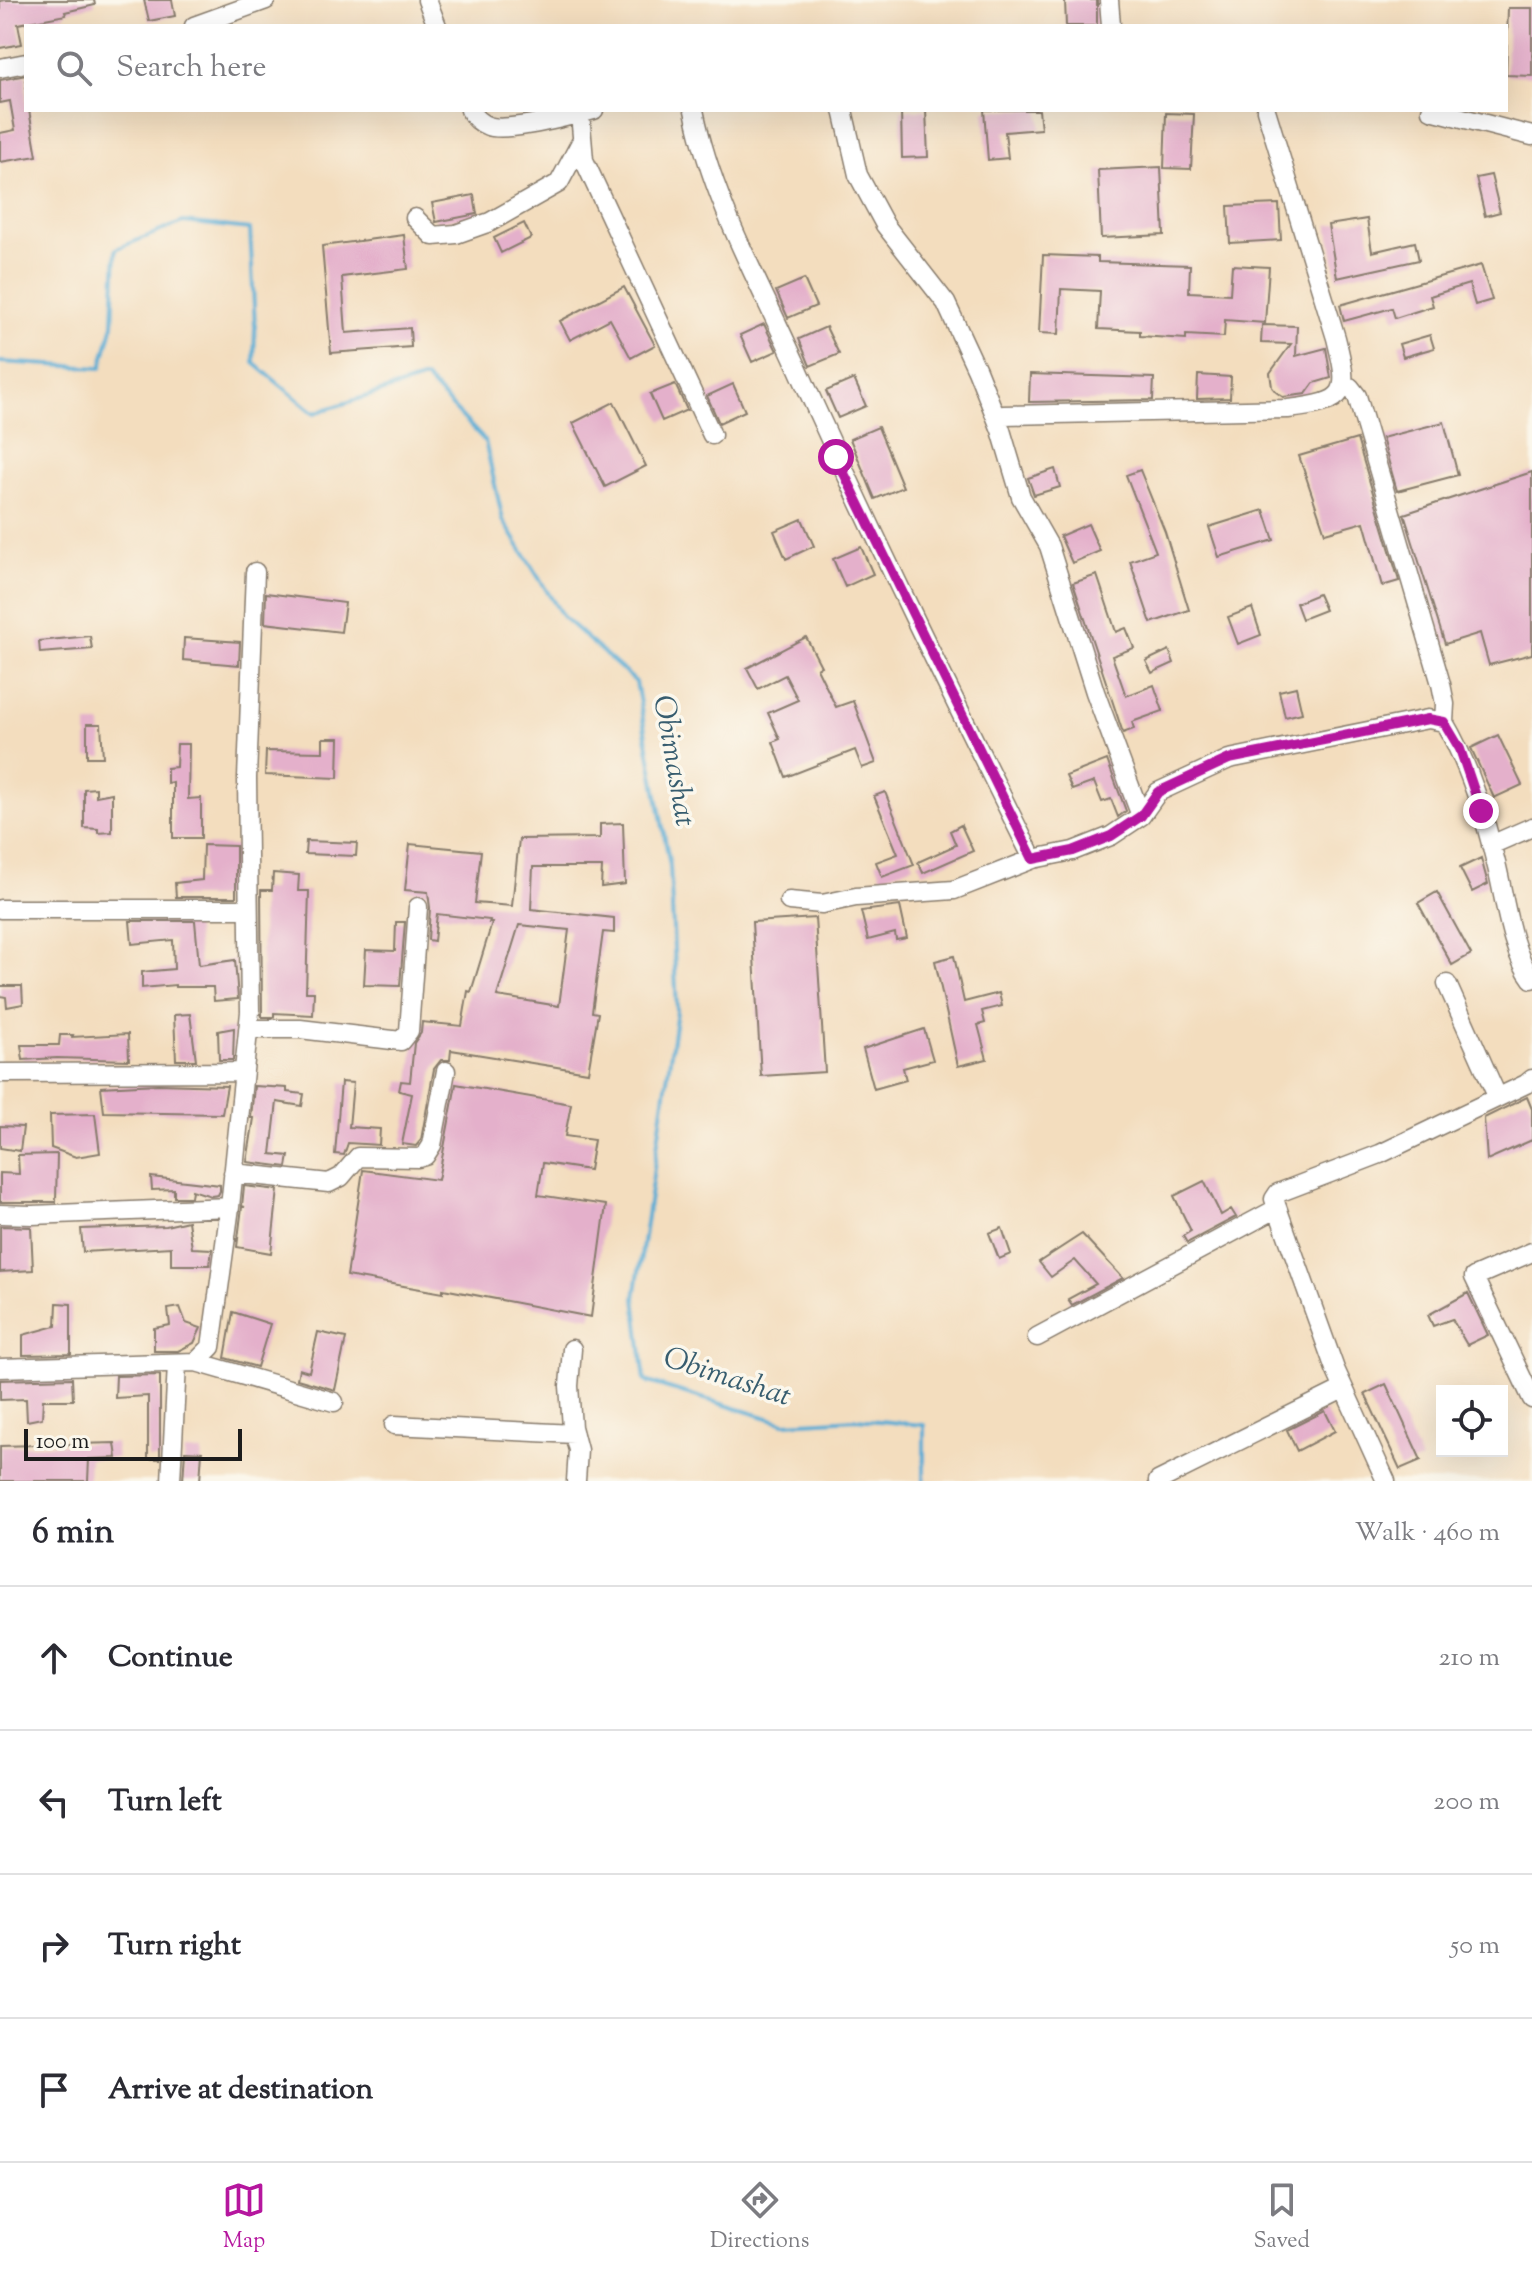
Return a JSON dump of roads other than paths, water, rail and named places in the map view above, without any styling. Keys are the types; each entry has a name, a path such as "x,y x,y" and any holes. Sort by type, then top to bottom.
{"street":[{"path":"200,24 266,0"},
{"path":"427,0 436,24"},
{"path":"1109,0 1111,24"},
{"path":"0,68 24,63"},
{"path":"471,112 474,118 490,127 507,127 582,112"},
{"path":"415,218 433,236 456,234 490,222 559,183 581,142 587,112"},
{"path":"694,112 700,140 738,242 836,457 1033,859"},
{"path":"843,112 858,175 885,225 946,303 977,370 1001,430 1021,497 1049,546 1095,692 1141,816"},
{"path":"1003,415 1288,409 1318,406 1337,398 1344,386 1345,375 1336,338 1267,112"},
{"path":"1441,112 1531,131"},
{"path":"581,142 584,160 712,435"},
{"path":"1344,386 1350,387 1357,396 1441,684 1445,704 1444,722 1460,749 1491,845 1514,936 1532,979"},
{"path":"186,1363 211,1347 230,1207 250,1012 247,778 255,572"},
{"path":"789,901 822,904 856,897 954,890 1033,859 1086,846 1111,836 1141,816 1158,792 1229,759 1428,719 1444,722"},
{"path":"1491,845 1532,827"},
{"path":"248,1029 300,1029 401,1041 409,1031 418,907"},
{"path":"0,909 247,909"},
{"path":"1447,984 1497,1096"},
{"path":"233,1173 329,1183 341,1177 358,1157 425,1156 432,1145 446,1071"},
{"path":"0,1073 243,1072"},
{"path":"1386,1481 1343,1389 1274,1199 1278,1193 1380,1154 1497,1096 1530,1085"},
{"path":"0,1214 230,1207"},
{"path":"1037,1337 1276,1209"},
{"path":"1532,1252 1474,1277 1532,1399"},
{"path":"572,1349 569,1386 578,1450 576,1481"},
{"path":"171,1481 186,1363"},
{"path":"0,1368 186,1363 334,1402"},
{"path":"1158,1481 1343,1389"},
{"path":"394,1425 574,1434"}],"waterway":[{"name":"Obimashat","path":"0,362 101,368 113,324 116,249 183,222 250,229 254,363 314,413 425,378 485,441 503,520 563,617 636,682 670,866 677,1011 635,1298 645,1381 785,1423 856,1419 924,1425 924,1481"}]}
